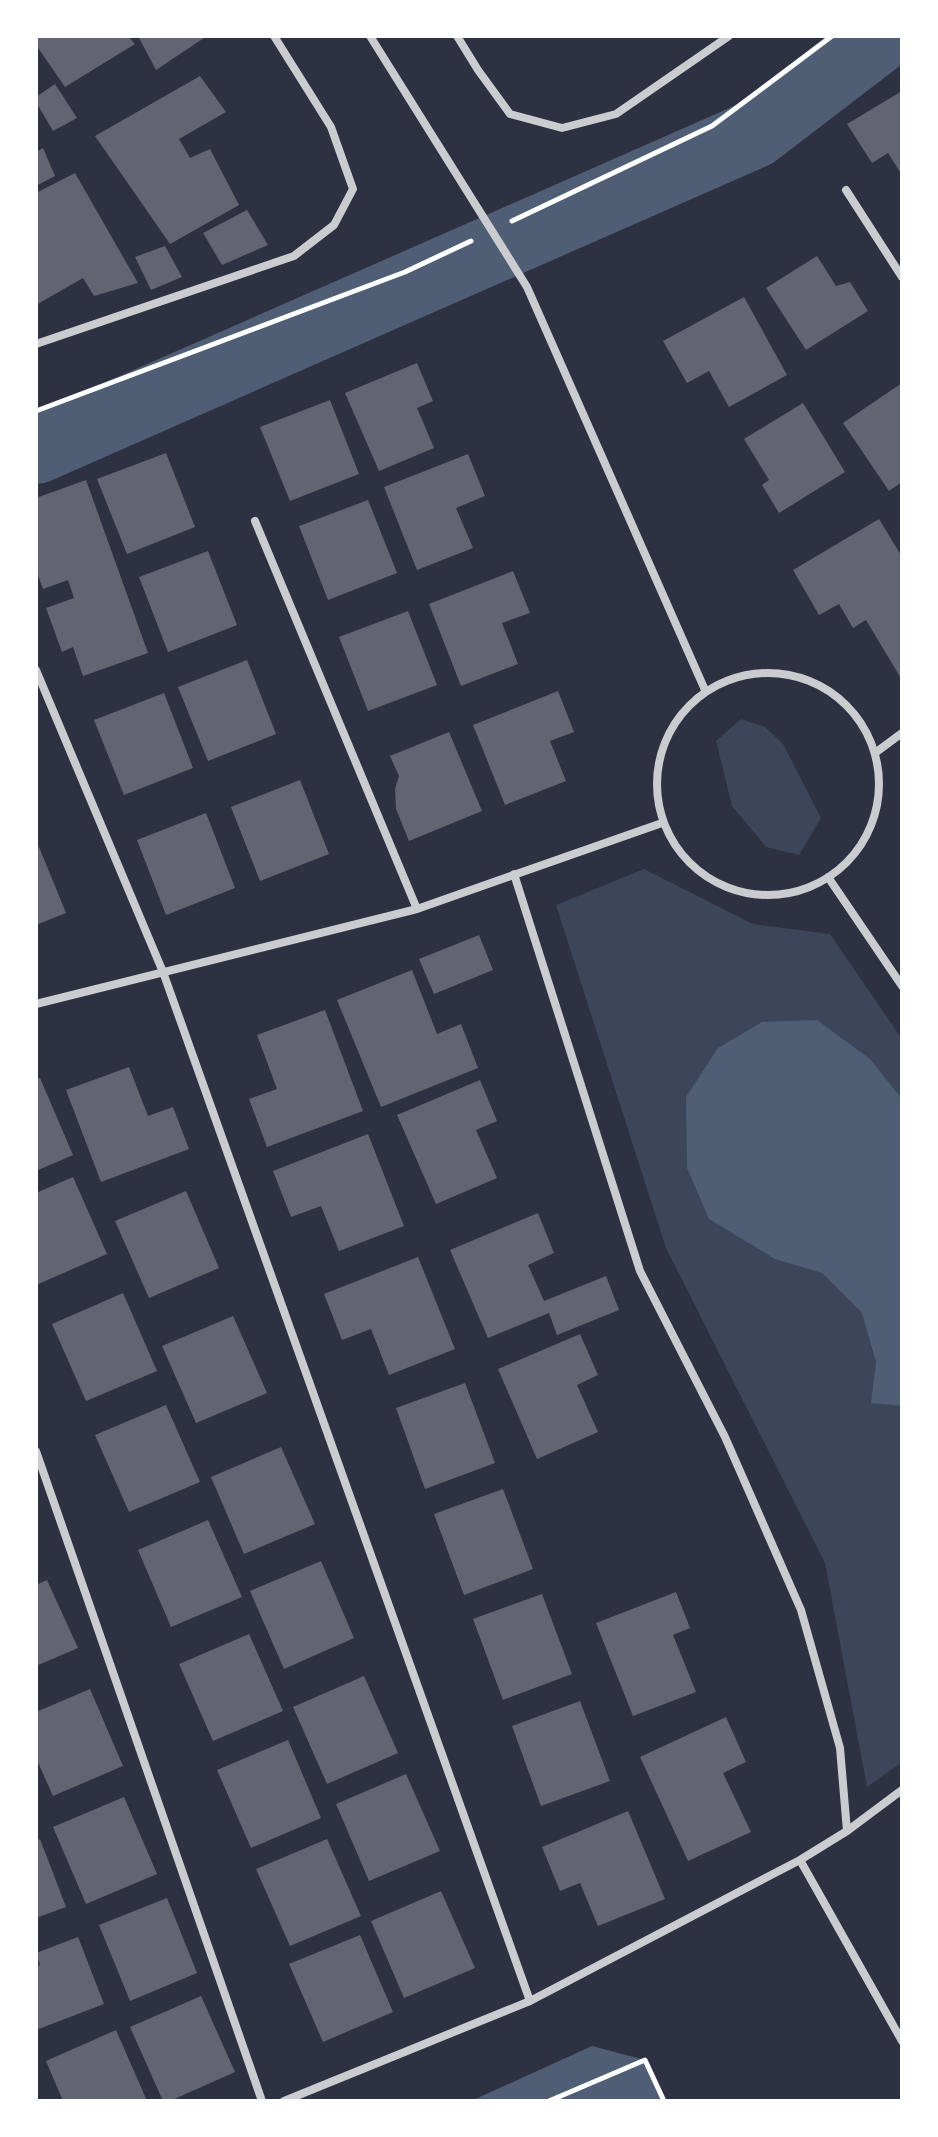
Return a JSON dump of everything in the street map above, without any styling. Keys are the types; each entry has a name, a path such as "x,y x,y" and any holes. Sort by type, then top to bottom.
{"street":[{"path":"36,344 294,256 334,225 353,189 331,127 274,36"},
{"path":"370,36 527,287 705,690"},
{"path":"457,36 510,114 562,128 616,114 729,36"},
{"path":"846,190 902,277"},
{"path":"255,521 417,909"},
{"path":"36,670 163,972 530,2001"},
{"path":"777,672 814,682 845,703 867,732 875,753 879,766 880,802 868,836 846,865 816,885 781,895 745,893 710,880 681,856 662,823 655,786 660,749 678,716 705,690 740,675 777,672"},
{"path":"875,753 902,733"},
{"path":"36,1004 417,909 662,823"},
{"path":"514,874 640,1271 725,1437 801,1610 840,1748 847,1831"},
{"path":"828,877 902,986"},
{"path":"36,1451 262,2101"},
{"path":"284,2101 530,2001 800,1860 847,1831 902,1790"},
{"path":"800,1860 902,2041"}],"path":[{"path":"499,227 712,126 832,36"},
{"path":"36,411 405,272 471,240"},
{"path":"549,2101 645,2060 664,2101"}],"shaded area":[{"path":"741,719 765,727 783,744 821,818 799,855 766,847 732,806 716,741"},
{"path":"644,869 753,924 830,934 902,1039 902,1762 867,1787 825,1563 666,1248 556,905"},
{"path":"817,1020 870,1059 902,1099 902,1406 871,1403 876,1362 862,1313 822,1273 775,1259 709,1219 687,1168 686,1097 718,1048 762,1022"},
{"path":"592,2046 645,2060 663,2101 471,2101"}],"building":[{"path":"36,36 128,36 135,44 65,87 36,45"},
{"path":"138,36 207,36 156,70"},
{"path":"200,76 226,112 179,139 190,158 210,149 239,205 170,244 95,136"},
{"path":"55,84 77,118 53,131 36,97"},
{"path":"902,91 902,175 888,153 872,163 847,124"},
{"path":"43,148 55,176 36,186 36,152"},
{"path":"75,173 138,283 94,296 83,278 36,305 36,193"},
{"path":"247,210 268,245 222,265 203,233"},
{"path":"165,246 182,277 151,290 135,257"},
{"path":"817,256 836,286 850,282 868,311 806,350 766,288"},
{"path":"744,297 787,375 729,407 709,371 687,383 663,341"},
{"path":"417,363 433,401 417,408 434,448 379,471 345,393"},
{"path":"902,383 902,482 889,491 843,423"},
{"path":"330,400 359,474 290,501 260,427"},
{"path":"803,403 845,472 779,513 762,485 769,480 744,439"},
{"path":"166,453 195,527 127,554 97,479"},
{"path":"468,454 485,496 456,508 473,548 417,570 384,487"},
{"path":"86,480 148,653 83,676 73,647 62,652 46,608 74,598 68,580 43,589 36,570 36,498"},
{"path":"368,500 397,573 328,600 299,526"},
{"path":"879,519 902,557 902,680 866,620 853,628 839,604 819,615 793,570"},
{"path":"208,551 237,625 168,652 139,577"},
{"path":"513,571 530,613 502,623 518,664 461,686 429,604"},
{"path":"408,611 437,685 368,711 339,637"},
{"path":"247,660 276,734 208,761 178,687"},
{"path":"558,691 574,732 550,741 566,781 505,805 473,725"},
{"path":"164,693 193,768 124,795 94,720"},
{"path":"449,732 482,811 409,841 396,809 395,789 399,776 390,756"},
{"path":"300,780 329,854 260,881 231,807"},
{"path":"206,813 235,888 166,915 137,840"},
{"path":"39,847 66,913 36,925 36,848"},
{"path":"479,935 493,970 434,994 419,959"},
{"path":"412,970 437,1034 461,1024 478,1068 381,1107 337,1000"},
{"path":"325,1010 363,1111 267,1147 249,1099 277,1089 257,1035"},
{"path":"129,1067 148,1116 173,1107 189,1149 101,1182 66,1090"},
{"path":"40,1078 73,1155 36,1171 36,1079"},
{"path":"480,1080 497,1121 476,1130 497,1178 436,1204 397,1115"},
{"path":"368,1134 404,1226 339,1251 321,1206 291,1217 273,1171"},
{"path":"73,1177 107,1254 36,1285 36,1193"},
{"path":"186,1191 219,1268 149,1298 115,1221"},
{"path":"538,1213 554,1253 528,1265 544,1301 606,1276 619,1310 557,1335 549,1313 488,1338 450,1250"},
{"path":"418,1257 455,1349 389,1375 371,1329 342,1340 324,1294"},
{"path":"123,1293 157,1371 86,1401 52,1324"},
{"path":"233,1316 267,1393 196,1423 162,1346"},
{"path":"580,1334 598,1375 577,1385 598,1432 537,1459 498,1369"},
{"path":"465,1383 495,1463 425,1489 396,1408"},
{"path":"166,1405 200,1482 129,1512 95,1435"},
{"path":"281,1447 315,1524 244,1554 211,1477"},
{"path":"503,1489 533,1569 464,1595 434,1514"},
{"path":"208,1520 242,1597 171,1627 138,1550"},
{"path":"321,1561 354,1638 284,1669 250,1591"},
{"path":"47,1580 78,1648 36,1666 36,1585"},
{"path":"676,1592 690,1628 673,1635 696,1692 633,1716 596,1623"},
{"path":"542,1594 572,1674 503,1700 473,1619"},
{"path":"249,1634 283,1711 213,1741 179,1664"},
{"path":"364,1676 398,1753 327,1784 293,1707"},
{"path":"90,1689 123,1766 53,1796 36,1758 36,1712"},
{"path":"580,1701 610,1781 541,1806 512,1726"},
{"path":"726,1717 746,1762 723,1773 751,1832 688,1861 640,1757"},
{"path":"288,1740 321,1818 251,1848 217,1770"},
{"path":"406,1774 440,1851 369,1881 336,1804"},
{"path":"124,1797 157,1874 86,1904 53,1827"},
{"path":"628,1811 665,1899 598,1926 580,1883 560,1891 542,1847"},
{"path":"40,1839 66,1907 36,1918 36,1841"},
{"path":"327,1839 361,1916 290,1946 256,1869"},
{"path":"441,1891 475,1968 404,1998 371,1921"},
{"path":"167,1898 197,1973 130,2001 99,1925"},
{"path":"360,1935 393,2012 323,2042 289,1964"},
{"path":"78,1937 104,2004 36,2030 36,1967 40,1965 36,1953"},
{"path":"201,1996 235,2072 170,2101 163,2101 130,2027"},
{"path":"116,2030 147,2101 63,2101 46,2061"}],"waterway":[{"path":"36,450 755,134 883,36"}]}
